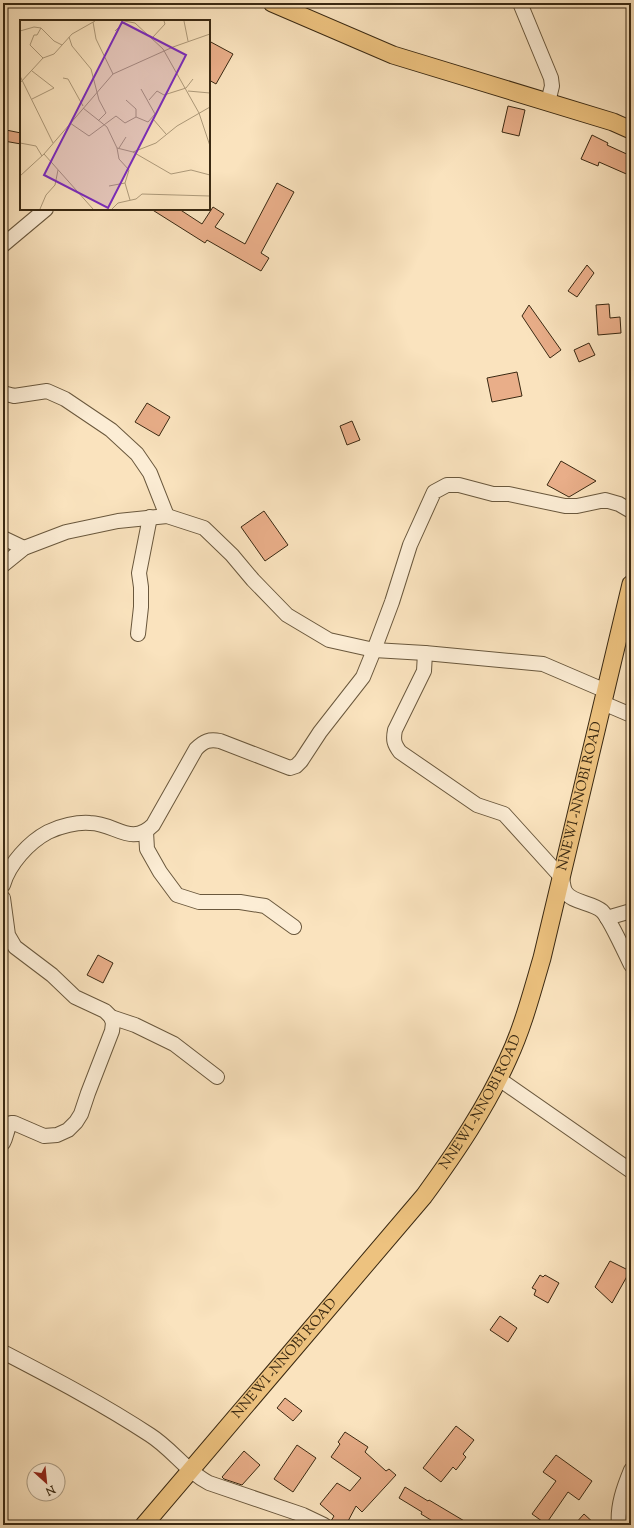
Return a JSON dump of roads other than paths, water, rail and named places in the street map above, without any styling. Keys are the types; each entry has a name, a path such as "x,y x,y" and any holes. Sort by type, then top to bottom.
{"main road":[{"path":"272,3 392,54 612,122 631,130"},
{"name":"NNEWI -NNOBI ROAD","path":"144,1525 424,1196 463,1141 499,1079 524,1018 542,958 631,584"}],"street":[{"path":"520,3 551,78 552,86 548,102"},
{"path":"3,245 45,210"},
{"path":"3,393 14,396 47,391 65,399 111,430 137,454 150,473 167,516"},
{"path":"3,885 5,877 17,860 32,844 49,832 72,824 91,823 131,835 146,832 153,825 196,749 202,743 210,740 220,741 290,768 296,766 362,677 392,602 410,545 434,492 447,485 458,485 493,494 509,494 565,506 577,506 605,500 619,504 631,511"},
{"path":"3,565 24,548 66,532 118,521 167,516 204,528 232,555 253,580 287,615 329,640 374,650 425,653 543,664 605,697 631,715"},
{"path":"138,634 141,607 139,572 150,517"},
{"path":"3,538 24,548"},
{"path":"425,653 424,671 397,726 393,738 394,744 400,752 476,805 504,814 562,878 565,890 570,897 589,904 601,911 607,918 631,965"},
{"path":"146,832 147,849 160,872 177,895 199,902 240,902 265,906 294,926"},
{"path":"3,898 8,935 15,947 52,975 75,997 105,1011 112,1017 135,1025 174,1044 217,1077"},
{"path":"607,918 631,911"},
{"path":"3,1143 10,1123 14,1123 44,1136 57,1135 68,1130 76,1122 81,1114 112,1031 112,1017"},
{"path":"499,1079 631,1171"},
{"path":"3,1352 106,1407 152,1436 200,1478 209,1483 302,1515 324,1525"},
{"path":"619,1525 618,1518 624,1488 631,1470"}]}
